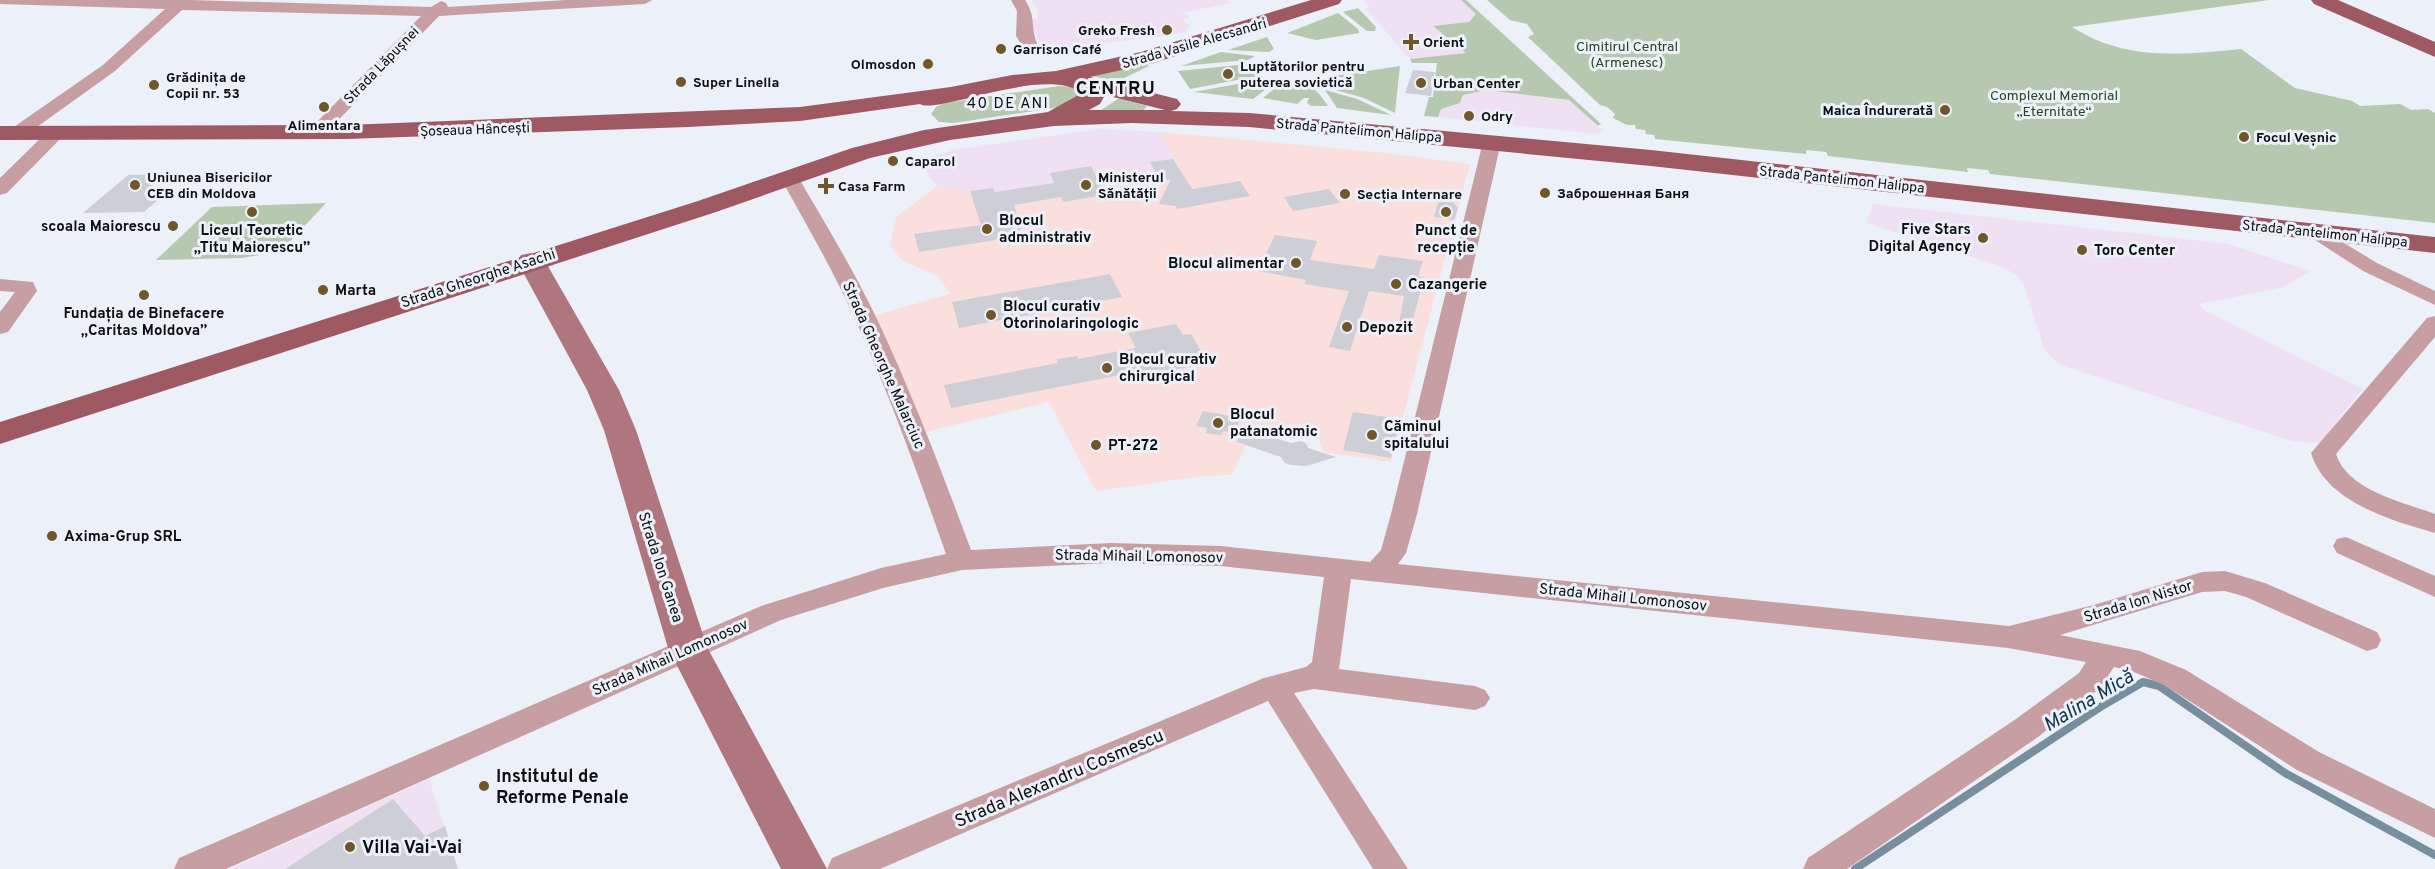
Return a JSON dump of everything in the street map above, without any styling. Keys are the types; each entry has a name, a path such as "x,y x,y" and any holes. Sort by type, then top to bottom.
{"main road":[{"name":"Strada Vasile Alecsandri","path":"1054,78 1133,62 1332,0"},
{"path":"2321,0 2432,47"},
{"path":"1044,120 1081,107 1118,90 1170,59 1215,38"},
{"name":"Șoseaua Hâncești","path":"8,133 487,129 774,116 863,107 1054,78"},
{"name":"Strada Pantelimon Halippa","path":"1054,78 1078,81 1249,120 1492,142 2435,244"},
{"path":"1078,81 1094,92 1092,99 1081,107"},
{"path":"948,93 927,103 917,118 929,126 958,132"},
{"name":"Strada Pantelimon Halippa","path":"1044,120 1133,116 1216,122 1249,120"},
{"name":"Strada Gheorghe Asachi","path":"0,433 531,261 687,213 889,145 958,132 1044,120"}],"street":[{"path":"0,0 441,6 645,0"},
{"path":"1018,0 1025,11 1024,36 1033,51"},
{"path":"8,133 109,68 181,3"},
{"name":"Strada Lăpușnei","path":"317,132 441,6"},
{"path":"0,189 56,132"},
{"path":"1377,572 1393,553 1404,514 1444,332 1492,142"},
{"name":"Strada Gheorghe Malarciuc","path":"789,177 837,260 866,320 917,439 962,560"},
{"path":"2316,232 2370,267 2435,299"},
{"name":"Strada Ion Ganea","path":"531,261 603,390 620,430 688,648 804,869"},
{"path":"0,285 26,286 26,291 0,327"},
{"path":"2435,323 2323,453 2324,461 2338,482 2435,524"},
{"path":"2346,546 2435,587"},
{"name":"Strada Mihail Lomonosov","path":"191,869 688,648 809,600 890,576 962,560 1111,553 1220,556 1339,567 2008,637 2107,654 2140,662 2176,678 2308,761 2435,824"},
{"path":"1314,677 1326,667 1339,567"},
{"name":"Strada Ion Nistor","path":"2008,637 2094,616 2202,582 2225,581 2255,590 2367,640"},
{"path":"1820,869 2036,721 2089,681 2107,654"},
{"name":"Strada Alexandru Cosmescu","path":"844,869 1274,686 1314,677 1475,698"},
{"path":"1274,686 1391,869"}],"shaded area":[{"path":"1031,0 1227,0 1232,3 1181,13 1190,17 1183,21 1190,26 1185,33 1044,51 1029,19 1037,19 1038,11"},
{"path":"1461,0 1476,14 1469,23 1433,26 1466,53 1410,59 1365,8 1370,6 1363,1"},
{"path":"1486,90 1569,100 1603,131 1597,134 1438,117 1441,109 1460,103 1463,95"},
{"name":"Ministerul Sănătății","path":"1100,129 1159,132 1184,177 1103,191 1105,195 977,211 970,192 937,186 919,162 953,150"},
{"path":"1159,132 1377,152 1470,164 1391,462 1324,452 1315,430 1255,424 1232,475 1202,476 1096,491 1049,402 925,432 872,316 950,294 938,276 903,261 890,246 896,217 937,186 970,191 977,211 1061,197 1063,202 1105,195 1103,190 1184,177"},
{"name":"Toro Center","path":"1873,204 2228,244 2310,271 2284,287 2200,304 2204,310 2363,389 2335,423 2324,442 2313,443 2292,441 2061,365 2045,351 2023,282 2015,274 2000,266 1866,223"},
{"path":"429,779 458,869 230,869"}],"green space":[{"path":"1461,0 1466,0 1601,124 1598,126 1569,100 1486,90 1463,95 1460,103 1441,109 1438,117 1424,116 1429,97 1433,97 1437,63 1412,63 1410,59 1466,53 1433,26 1469,22 1476,14"},
{"name":"Complexul Memorial „Eternitate“","path":"1487,0 2269,0 2072,27 2112,46 2154,53 2197,53 2241,49 2295,88 2352,101 2360,106 2400,104 2411,110 2428,109 2435,113 2435,223 1990,174 1988,170 1967,168 1968,172 1828,156 1826,152 1806,150 1806,154 1655,139 1654,135 1646,134 1645,130 1636,129 1635,125 1627,125 1613,118 1615,114 1607,107 1600,105 1528,37 1534,34 1527,24 1510,20"},
{"path":"1358,8 1376,27 1375,31 1367,31 1343,12"},
{"path":"1338,13 1358,29 1359,33 1316,40 1287,33"},
{"path":"1267,37 1274,49 1269,52 1228,50"},
{"path":"1221,52 1255,56 1248,60 1181,66"},
{"path":"1146,64 1149,66 1116,82 1093,76"},
{"path":"1249,64 1258,76 1190,89 1178,71"},
{"path":"1400,66 1395,113 1364,98 1325,87 1319,82 1336,80 1334,76"},
{"path":"1264,79 1276,81 1253,99 1194,92"},
{"path":"1288,83 1291,86 1313,89 1328,106 1311,106 1307,103 1309,98 1304,98 1297,104 1263,98 1280,84"},
{"path":"1059,86 1075,87 1085,95 1067,106 954,123 939,122 931,114 936,107 945,103"},
{"path":"1325,90 1357,99 1391,115 1337,108"},
{"path":"1118,99 1147,106 1143,111 1101,110"},
{"path":"326,203 281,251 243,258 156,260 212,207"}],"building":[{"name":"Urban Center","path":"1413,70 1435,72 1431,96 1405,93"},
{"path":"1173,159 1192,189 1240,181 1250,196 1177,209 1176,206 1159,204 1171,179 1160,181 1150,162"},
{"path":"1091,166 1105,195 1063,202 1061,197 1014,205 1021,228 1015,237 919,252 914,234 981,225 970,191 993,188 995,192 1054,183 1050,173"},
{"name":"Uniunea Bisericilor CEB din Moldova","path":"128,175 165,175 143,194 165,194 144,212 83,213"},
{"path":"1329,189 1340,203 1293,211 1284,197"},
{"name":"Punct de recepție","path":"1442,190 1458,208 1454,220 1434,217"},
{"path":"1275,235 1317,241 1310,260 1374,269 1379,255 1423,261 1418,276 1424,278 1410,331 1398,329 1404,296 1369,291 1350,351 1329,347 1349,291 1304,284 1306,280 1258,271"},
{"name":"Blocul curativ Otorinolaringologic","path":"1110,274 1122,297 959,328 952,302"},
{"name":"Blocul curativ chirurgical","path":"1176,324 1183,335 1191,334 1208,363 1133,378 1131,373 951,408 944,385 1058,363 1057,359 1077,356 1078,359 1136,348 1128,333"},
{"name":"Blocul patanatomic","path":"1203,411 1241,418 1234,433 1223,431 1221,435 1206,433 1207,428 1196,426"},
{"name":"Căminul spitalului","path":"1353,412 1400,419 1391,458 1343,450"},
{"path":"1242,428 1291,443 1300,441 1306,443 1308,448 1336,457 1306,466 1291,465 1285,463 1281,457 1237,442"},
{"path":"393,799 425,836 445,826 458,869 285,869"}],"waterway":[{"name":"Malina Mică","path":"1855,869 2102,706 2143,682 2159,686 2285,773 2435,855"}],"place":[{"name":"Greko Fresh","path":"1167,30"},
{"name":"Orient","path":"1411,42"},
{"name":"Garrison Café","path":"1001,49"},
{"name":"Olmosdon","path":"928,64"},
{"name":"Luptătorilor pentru puterea sovietică","path":"1228,74"},
{"name":"Super Linella","path":"681,82"},
{"name":"Urban Center","path":"1421,83"},
{"name":"Grădinița de Copii nr. 53","path":"154,85"},
{"name":"Alimentara","path":"324,107"},
{"name":"Maica Îndurerată","path":"1945,110"},
{"name":"Odry","path":"1469,116"},
{"name":"Focul Veșnic","path":"2244,137"},
{"name":"Caparol","path":"893,161"},
{"name":"Uniunea Bisericilor CEB din Moldova","path":"135,185"},
{"name":"Ministerul Sănătății","path":"1086,185"},
{"name":"Casa Farm","path":"826,186"},
{"name":"Заброшенная Баня","path":"1545,193"},
{"name":"Secția Internare","path":"1345,194"},
{"name":"Liceul Teoretic „Titu Maiorescu”","path":"252,212"},
{"name":"Punct de recepție","path":"1446,212"},
{"name":"scoala Maiorescu","path":"173,226"},
{"name":"Blocul administrativ","path":"987,229"},
{"name":"Five Stars Digital Agency","path":"1983,238"},
{"name":"Toro Center","path":"2082,250"},
{"name":"Blocul alimentar","path":"1296,263"},
{"name":"Cazangerie","path":"1396,284"},
{"name":"Marta","path":"323,290"},
{"name":"Fundația de Binefacere „Caritas Moldova”","path":"144,295"},
{"name":"Blocul curativ Otorinolaringologic","path":"991,315"},
{"name":"Depozit","path":"1347,327"},
{"name":"Blocul curativ chirurgical","path":"1107,368"},
{"name":"Blocul patanatomic","path":"1218,423"},
{"name":"Căminul spitalului","path":"1372,435"},
{"name":"PT-272","path":"1096,445"},
{"name":"Axima-Grup SRL","path":"52,536"},
{"name":"Institutul de Reforme Penale","path":"484,786"},
{"name":"Villa Vai-Vai","path":"350,847"}],"district":[{"name":"CENTRU","path":"1116,88"},
{"name":"40 DE ANI","path":"1008,103"}],"park label":[{"name":"Cimitirul Central (Armenesc)","path":"1627,54"}]}
